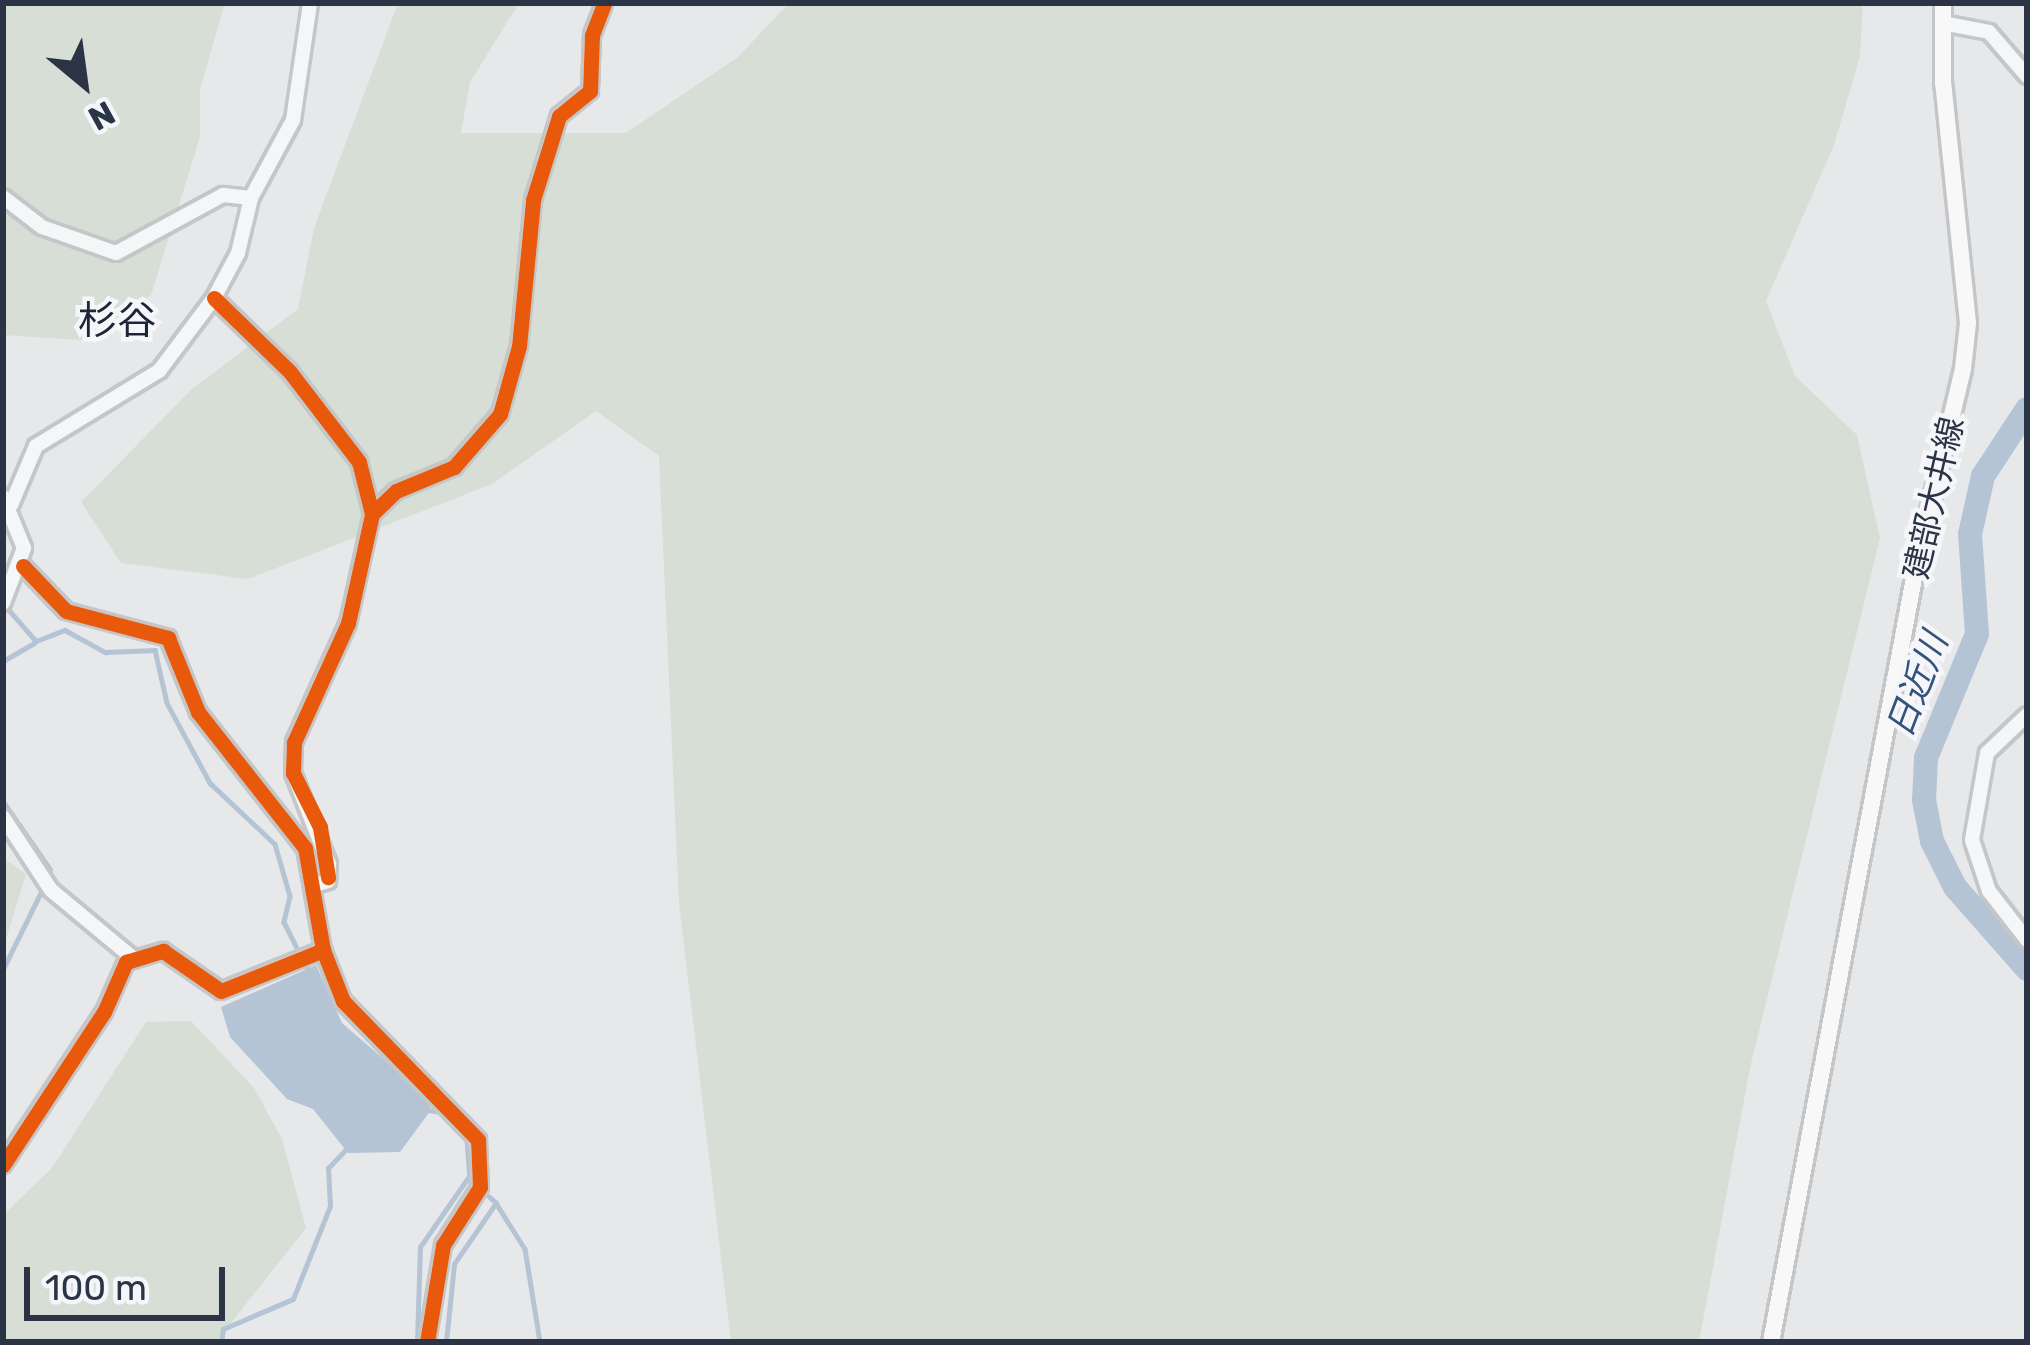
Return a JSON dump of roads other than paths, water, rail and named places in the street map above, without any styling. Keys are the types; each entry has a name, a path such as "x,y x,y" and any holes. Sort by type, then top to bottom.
{"main road":[{"name":"建部大井線","path":"1771,1342 1917,562 1963,369 1968,323 1943,3"}],"street":[{"path":"310,3 293,120 251,197 238,253 214,298 159,371 36,446 7,501 23,566 66,610 168,638 186,693 255,793 305,848 315,885 310,956 353,1015 445,1098 482,1154 480,1187 443,1245 434,1276 428,1342"},
{"path":"372,514 396,491 454,467 500,414 519,346 533,200 559,116 590,91 592,35 604,3"},
{"path":"1942,22 1989,32 2027,76"},
{"path":"3,197 42,226 116,253 223,195 251,197"},
{"path":"214,298 290,372 359,462 372,514 348,622 294,742 293,773 328,864 328,880 315,885"},
{"path":"3,603 23,566"},
{"path":"2027,715 1987,753 1972,840 1989,891 2027,940"},
{"path":"3,817 52,890 134,958"},
{"path":"3,1165 134,958 164,951 221,991 310,956"}],"water":[{"path":"316,965 342,1023 423,1093 431,1110 400,1152 348,1153 313,1109 287,1099 230,1037 221,1007"}],"waterway":[{"name":"日近川","path":"2027,409 1983,476 1970,534 1977,634 1926,758 1924,800 1932,841 1955,887 2027,969"},
{"path":"9,610 36,641 65,630 105,652 155,650 167,703 210,783 275,844 290,896 284,922 309,972"},
{"path":"3,661 34,643"},
{"path":"3,801 50,869"},
{"path":"3,969 43,888"},
{"path":"428,1110 441,1112 467,1139 470,1181"},
{"path":"221,1342 223,1329 293,1299 330,1206 328,1168 347,1148"},
{"path":"417,1342 420,1247 467,1179"},
{"path":"446,1342 454,1264 496,1203 489,1197"},
{"path":"496,1203 525,1249 540,1342"}],"district":[{"name":"杉谷","path":"117,321"}]}
